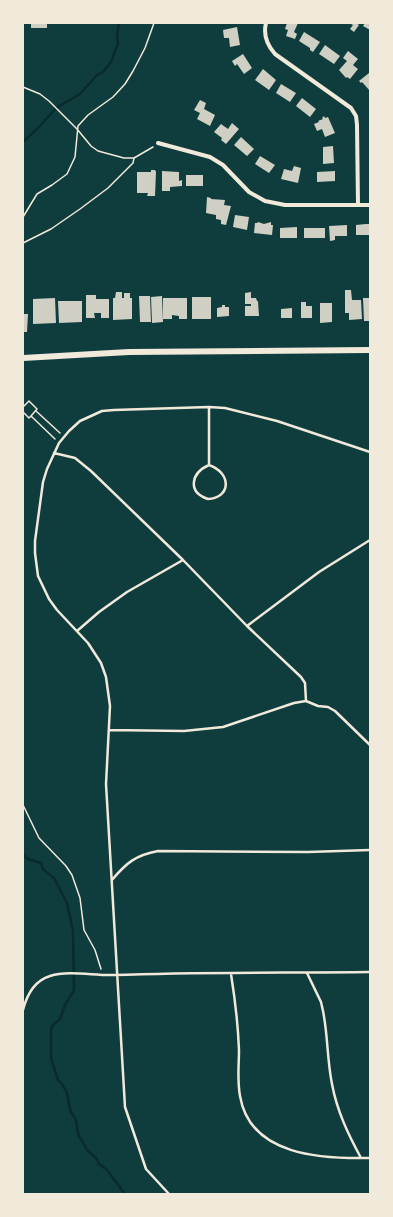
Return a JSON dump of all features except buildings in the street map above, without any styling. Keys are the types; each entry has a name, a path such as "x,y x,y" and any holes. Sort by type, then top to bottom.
{"main road":[{"path":"23,358 129,352 370,350"}],"street":[{"path":"266,23 265,27 268,46 276,54 351,108 356,116 358,205"},
{"path":"158,143 210,156 223,165 249,192 266,201 285,205 370,204"}],"lane":[{"path":"209,407 209,465"},
{"path":"169,1194 146,1168 125,1107 106,784 110,706 106,678 97,657 49,599 43,588 36,565 35,541 43,482 47,469 59,443 80,421 102,411 209,407 225,408 259,416 370,452"},
{"path":"54,453 75,458 91,471 183,560 247,626 301,677 305,683 306,701"},
{"path":"209,465 220,470 226,478 226,483 225,488 219,496 208,499 196,491 194,479 197,473 209,465"},
{"path":"247,626 319,572 370,540"},
{"path":"77,631 99,612 128,592 183,560"},
{"path":"109,730 184,731 223,727 294,703 306,701 318,706 328,707 335,711 370,745"},
{"path":"111,880 129,862 143,854 158,851 370,850"},
{"path":"23,1010 29,992 44,978 52,975 370,972"},
{"path":"307,973 321,1002 326,1021 331,1076 335,1100 346,1130 361,1158"},
{"path":"231,974 236,1005 240,1097 252,1125 269,1140 292,1151 331,1158 370,1158"}],"path":[{"path":"23,217 37,194 67,174 75,157 77,129 85,117 113,97 125,84 145,48 154,23"},
{"path":"23,87 40,94 59,109 91,146 98,151 124,158 134,158 158,143"},
{"path":"23,243 54,227 101,193 133,163 134,158"},
{"path":"23,407 29,401 37,409 36,411 64,437"},
{"path":"31,416 36,411"},
{"path":"23,412 29,418 31,416 59,443"},
{"path":"23,805 39,838 66,866 76,884 80,898 84,930 97,954 102,975"}],"waterway":[{"path":"23,142 56,108 80,94 97,75 103,72 111,62 118,43 117,35 119,23"},
{"path":"23,854 28,859 41,863 43,869 54,878 67,903 73,931 74,990 65,1005 60,1019 52,1026 51,1058 58,1080 67,1093 70,1110 76,1120 78,1134 87,1150 96,1158 99,1164 107,1170 125,1194"}]}
